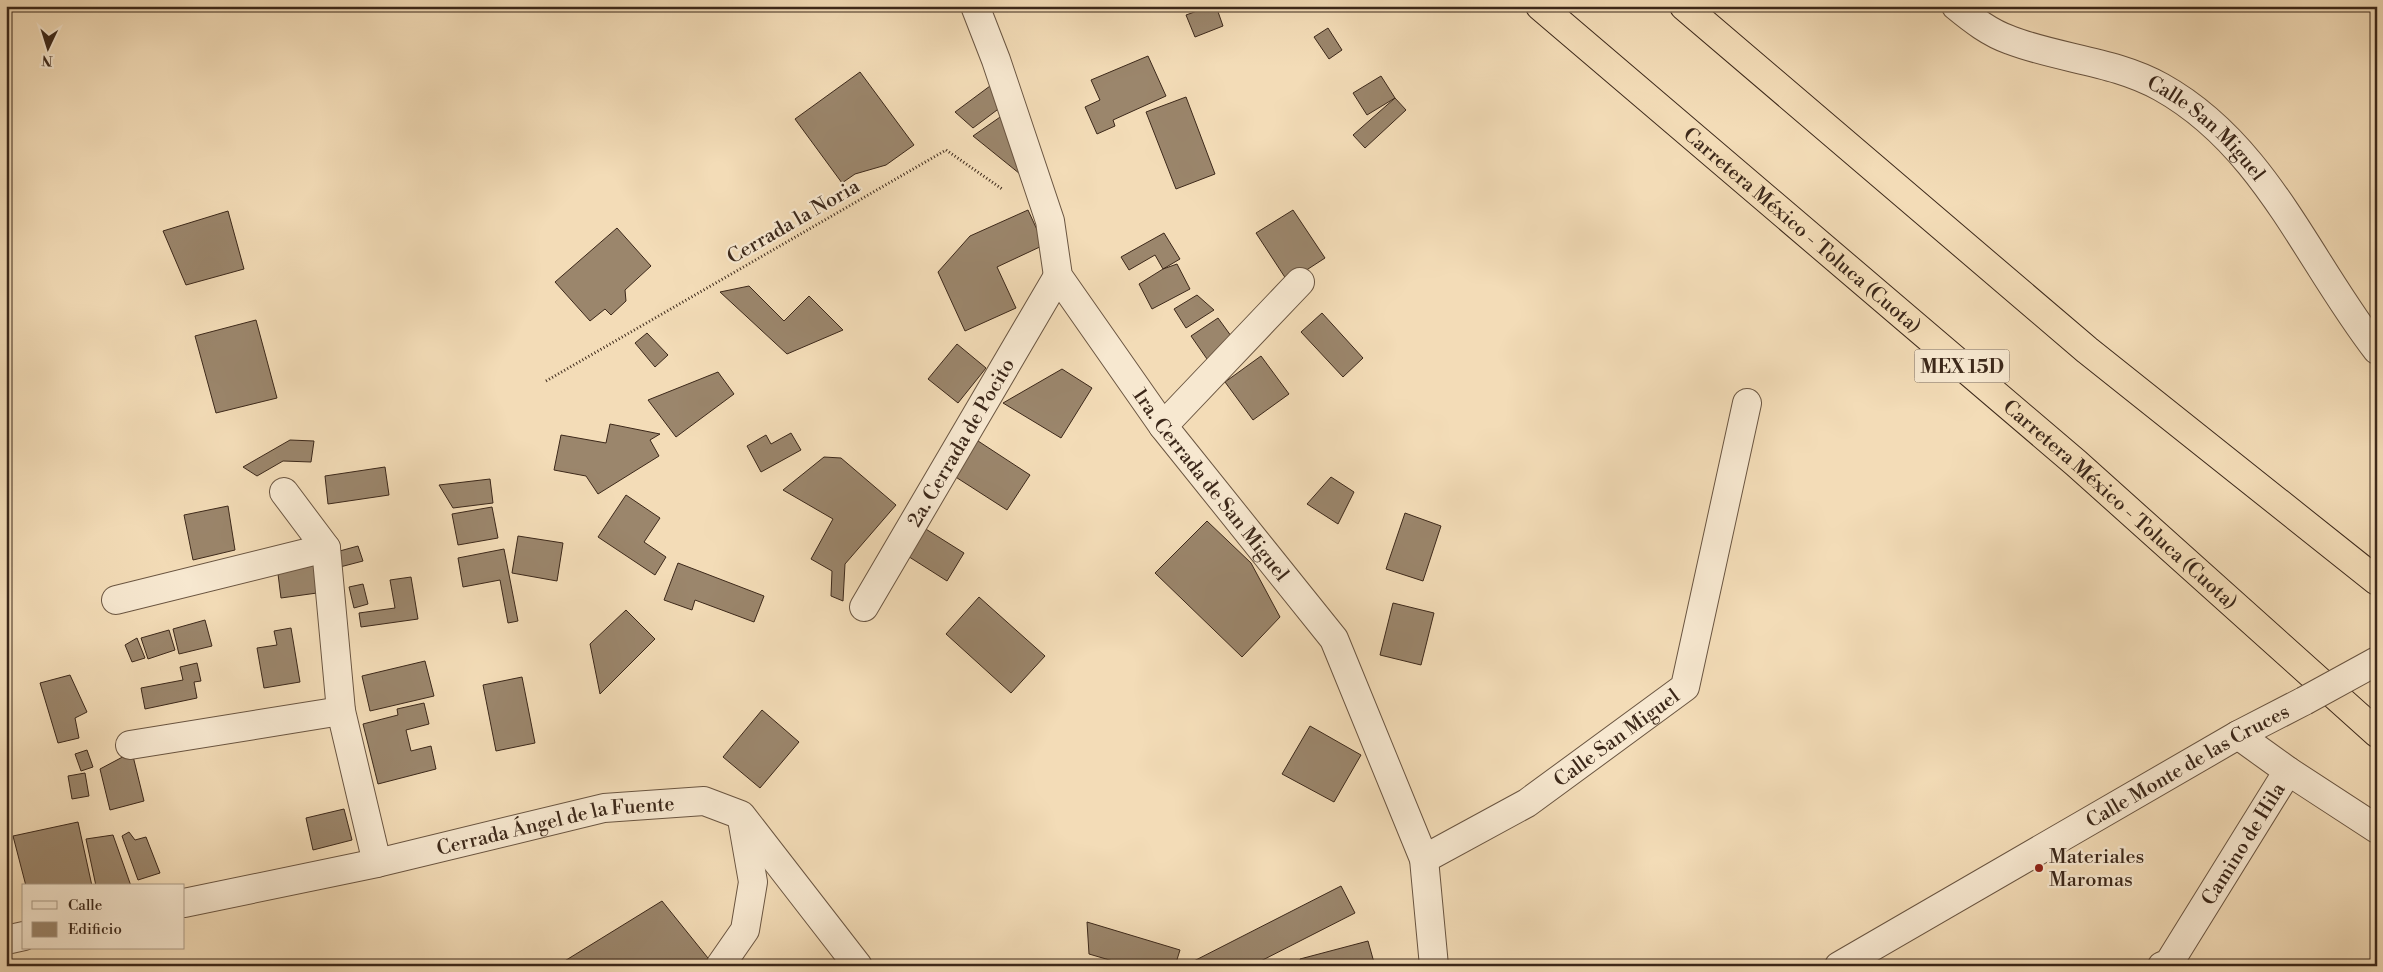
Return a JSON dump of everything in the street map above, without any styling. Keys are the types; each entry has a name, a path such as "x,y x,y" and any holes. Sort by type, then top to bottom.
{"highway":[{"name":"Carretera México - Toluca (Cuota)","path":"1540,6 2076,463 2377,734"},
{"path":"1684,6 2087,350 2377,582"}],"street":[{"name":"1ra. Cerrada de San Miguel","path":"975,6 996,60 1050,222 1058,276 1162,426 1334,639 1424,859 1434,966"},
{"name":"Calle San Miguel","path":"1956,6 1986,28 2010,40 2131,74 2160,86 2188,103 2222,131 2260,173 2377,350"},
{"name":"2a. Cerrada de Pocito","path":"864,607 1058,276"},
{"path":"1162,426 1300,282"},
{"name":"Calle San Miguel","path":"1424,859 1527,803 1685,687 1747,403"},
{"path":"284,492 326,548 341,711 378,863"},
{"path":"116,600 326,548"},
{"name":"Calle Monte de las Cruces","path":"1839,966 2238,734 2304,701 2377,660"},
{"path":"130,745 341,711"},
{"name":"Camino de Hila","path":"2166,965 2288,771 2238,734"},
{"path":"2288,771 2377,829"},
{"name":"Cerrada Ángel de la Fuente","path":"185,903 378,863 604,808 704,801 741,816 858,966"},
{"path":"720,966 744,930 753,882 741,816"},
{"path":"6,940 22,936"}],"path":[{"name":"Cerrada la Noria","path":"546,381 946,150 1050,222"}],"building":[{"path":"1216,6 1223,26 1195,37 1186,15"},
{"path":"1328,28 1342,50 1329,59 1314,37"},
{"path":"1148,56 1166,96 1113,120 1115,126 1097,134 1085,107 1100,100 1091,80"},
{"path":"860,72 914,145 886,165 855,174 842,183 795,119"},
{"path":"1381,76 1395,98 1367,115 1353,93"},
{"path":"990,86 1005,104 973,128 955,112"},
{"path":"1186,97 1215,174 1176,189 1146,112"},
{"path":"1395,98 1406,110 1365,148 1353,135"},
{"path":"1003,115 1025,178 973,136"},
{"path":"1028,210 1044,245 997,267 1016,308 965,331 938,272 970,236"},
{"path":"1293,210 1325,258 1288,282 1256,233"},
{"path":"228,211 244,269 186,285 163,231"},
{"path":"617,228 651,266 625,290 626,301 611,315 605,309 590,321 555,282"},
{"path":"1164,233 1180,259 1163,269 1155,255 1129,270 1121,257"},
{"path":"1177,264 1190,289 1152,309 1139,284 1163,269"},
{"path":"749,286 784,321 809,296 843,330 787,354 720,292"},
{"path":"1197,295 1214,310 1186,328 1174,309"},
{"path":"1322,313 1363,358 1343,377 1301,332"},
{"path":"1218,318 1234,340 1207,359 1191,336"},
{"path":"256,320 277,398 216,413 195,336"},
{"path":"647,333 668,355 655,367 635,343"},
{"path":"957,344 986,368 958,403 928,379"},
{"path":"1261,356 1289,394 1253,420 1225,382"},
{"path":"1062,369 1092,388 1061,438 1003,403"},
{"path":"718,372 734,394 676,437 648,400"},
{"path":"610,424 660,434 650,440 659,456 598,494 586,476 554,470 561,435 606,443"},
{"path":"791,433 801,450 761,472 747,446 766,435 771,444"},
{"path":"975,439 1030,475 1007,510 951,474"},
{"path":"290,440 314,441 311,462 283,461 257,476 243,467"},
{"path":"824,457 841,458 896,505 845,564 843,601 831,596 832,571 811,559 833,519 783,490"},
{"path":"385,467 389,495 328,504 325,476"},
{"path":"1331,477 1354,492 1338,524 1307,504"},
{"path":"490,479 493,503 453,508 439,485"},
{"path":"626,495 660,518 644,542 666,557 655,575 598,537"},
{"path":"228,506 235,550 193,560 184,515"},
{"path":"492,507 498,538 458,545 452,514"},
{"path":"1405,513 1441,526 1423,581 1386,569"},
{"path":"1207,521 1251,563 1280,617 1242,657 1155,573"},
{"path":"921,526 964,553 947,581 903,553"},
{"path":"518,536 563,543 557,581 512,573"},
{"path":"358,546 363,561 340,567 336,552"},
{"path":"504,549 518,621 508,623 500,580 463,587 458,558"},
{"path":"316,559 317,593 281,598 277,566"},
{"path":"678,563 764,596 754,622 695,600 692,610 664,600"},
{"path":"411,577 418,619 361,627 359,613 395,608 390,580"},
{"path":"363,584 368,604 354,608 349,587"},
{"path":"979,597 1045,656 1011,693 946,634"},
{"path":"1393,603 1434,613 1421,665 1380,655"},
{"path":"626,610 655,639 600,694 590,644"},
{"path":"205,620 212,646 179,654 173,629"},
{"path":"291,628 300,682 264,688 257,648 277,645 274,631"},
{"path":"169,630 175,650 148,659 141,638"},
{"path":"137,638 145,658 132,662 125,645"},
{"path":"425,661 434,696 370,711 362,676"},
{"path":"197,663 201,681 194,682 197,698 145,709 141,688 183,680 180,667"},
{"path":"70,675 87,712 75,718 79,738 58,743 40,683"},
{"path":"522,677 535,743 496,751 483,685"},
{"path":"424,703 429,724 406,730 411,751 431,746 436,769 378,784 363,724 398,715 397,709"},
{"path":"762,710 799,742 760,788 723,757"},
{"path":"1310,726 1361,755 1334,802 1282,774"},
{"path":"87,750 93,767 81,771 75,754"},
{"path":"132,752 144,801 110,810 100,769"},
{"path":"85,773 89,796 72,799 68,776"},
{"path":"344,809 352,840 313,850 306,818"},
{"path":"78,822 92,884 25,884 13,836"},
{"path":"129,832 135,840 146,837 160,873 138,880 122,836"},
{"path":"113,835 130,884 96,884 86,839"},
{"path":"1341,886 1355,913 1251,966 1189,966 1188,964"},
{"path":"662,901 712,963 707,966 566,966 563,962"},
{"path":"1087,922 1180,950 1175,966 1130,966 1089,954"},
{"path":"1368,941 1375,966 1302,966 1300,959"}],"place":[{"name":"Materiales Maromas","path":"2039,868"}]}
